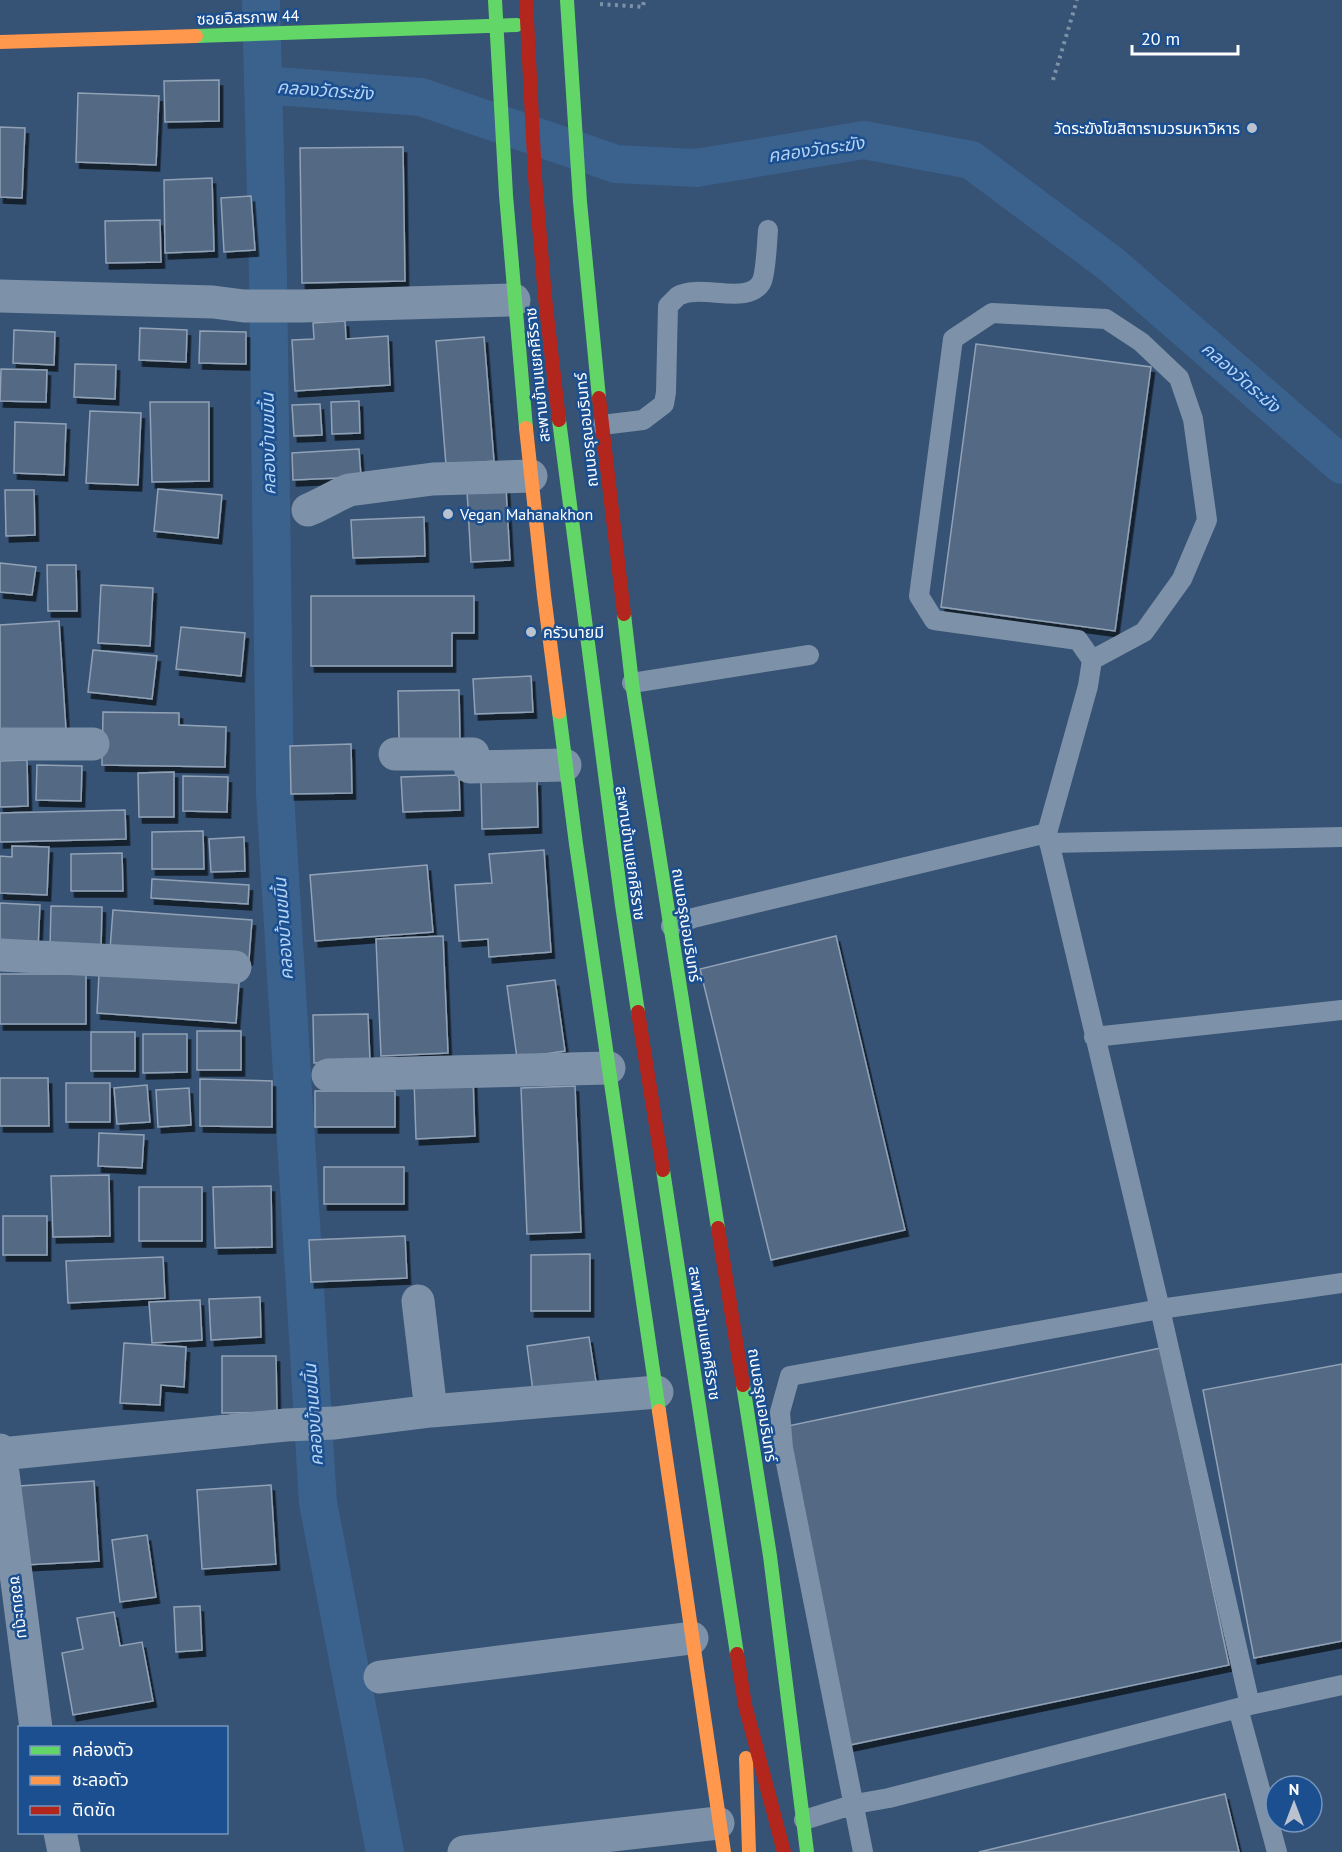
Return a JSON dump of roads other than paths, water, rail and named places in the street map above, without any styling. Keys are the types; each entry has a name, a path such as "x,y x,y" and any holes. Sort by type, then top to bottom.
{"main road":[{"path":"495,0 514,300 531,476 565,765 721,1838"},
{"name":"สะพานข้ามแยกศิริราช","path":"526,0 536,188 546,298 567,491 622,905 745,1705 784,1852"},
{"name":"ถนนอรุณอมรินทร์","path":"567,1 563,26 573,105 602,425 632,683 770,1556 807,1852"},
{"name":"ซอยอิสรภาพ 44","path":"0,42 495,25 537,26"},
{"name":"สะพานข้ามแยกศิริราช","path":"745,1705 749,1852"}],"street":[{"path":"0,296 213,302 243,306 514,300"},
{"path":"308,510 349,490 433,479 531,476"},
{"path":"0,744 93,744"},
{"path":"395,754 473,754 470,767 565,765"},
{"path":"0,955 235,967"},
{"path":"328,1075 609,1068"},
{"path":"418,1301 431,1411"},
{"path":"0,1452 657,1392"},
{"name":"ซอยมะตูม","path":"0,1452 36,1726"},
{"path":"380,1677 692,1638"},
{"path":"60,1834 64,1852"},
{"path":"464,1852 721,1838"}],"lane":[{"path":"602,425 643,420 664,404 668,306 680,295 703,292 743,294 756,290 762,280 768,230"},
{"path":"1092,660 1144,632 1182,579 1207,520 1193,419 1179,378 1141,342 1106,319 992,313 953,339 919,597 934,620 1078,640 1092,660 1088,686 1048,838 1160,1309 1277,1852"},
{"path":"632,683 809,655"},
{"path":"671,926 693,918 1048,838 1342,837"},
{"path":"1095,1037 1342,1010"},
{"path":"863,1852 783,1448 780,1412 790,1377 1160,1309 1342,1283"},
{"path":"804,1820 855,1804 889,1798 1244,1706 1342,1685"}],"waterway":[{"name":"คลองบ้านขมิ้น","path":"261,0 268,276 275,794 318,1503 385,1852"},
{"name":"คลองวัดระฆัง","path":"263,85 421,97 616,164 696,168 864,140 971,160 1112,265 1342,465"}],"place":[{"name":"วัดระฆังโฆสิตารามวรมหาวิหาร","path":"1252,128"},
{"name":"Vegan Mahanakhon","path":"448,514"},
{"name":"ครัวนายมี","path":"531,632"}]}
